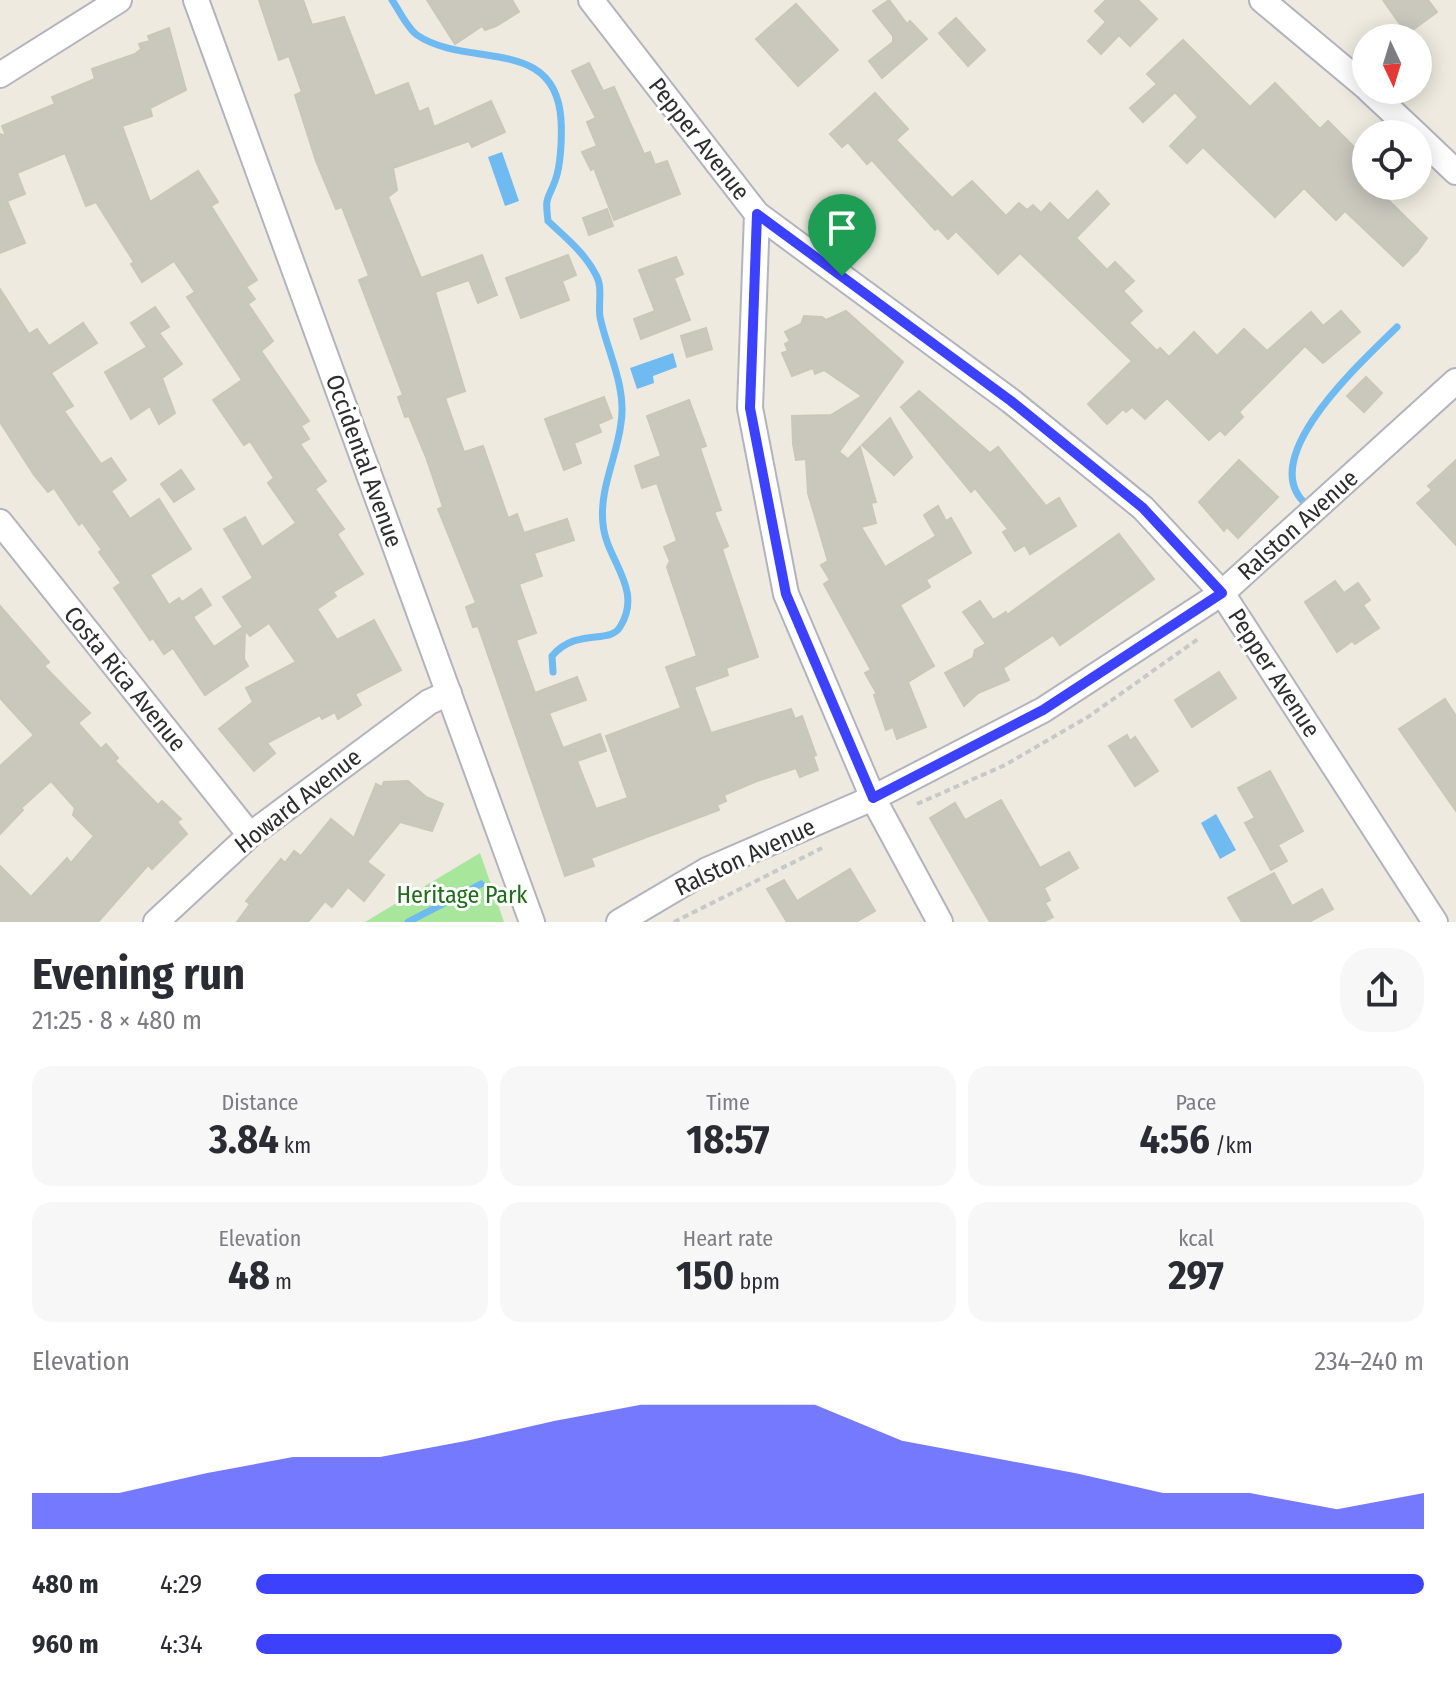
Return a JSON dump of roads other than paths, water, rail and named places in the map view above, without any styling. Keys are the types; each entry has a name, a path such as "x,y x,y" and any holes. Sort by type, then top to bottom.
{"street":[{"path":"0,75 119,0"},
{"name":"Occidental Avenue","path":"196,0 532,922"},
{"name":"Pepper Avenue","path":"591,0 757,214 1011,401 1131,498 1222,593 1435,922"},
{"path":"1262,0 1352,75"},
{"path":"1385,104 1401,120"},
{"path":"1432,149 1456,172"},
{"path":"757,214 750,408 786,594 873,798 940,922"},
{"name":"Ralston Avenue","path":"619,922 707,870 873,798 1043,710 1222,593 1456,381"},
{"name":"Costa Rica Avenue","path":"0,522 250,835"},
{"name":"Howard Avenue","path":"156,922 250,835 429,702 449,693"}],"water":[{"path":"502,152 519,201 505,206 488,157"},
{"path":"673,353 677,367 653,376 654,383 637,389 630,368"},
{"path":"1216,814 1236,850 1220,859 1201,823"}],"waterway":[{"path":"392,0 417,35 437,45 506,58 526,65 543,76 555,93 561,120 561,142 557,175 548,196 548,221 575,246 596,275 599,285 600,317 619,383 622,410 619,436 606,486 603,524 628,600 626,613 615,632 562,647 552,656 553,672"},
{"path":"1307,505 1294,485 1293,462 1303,437 1340,385 1397,327"},
{"path":"408,922 481,884"}],"park label":[{"name":"Heritage Park","path":"462,895"}]}
